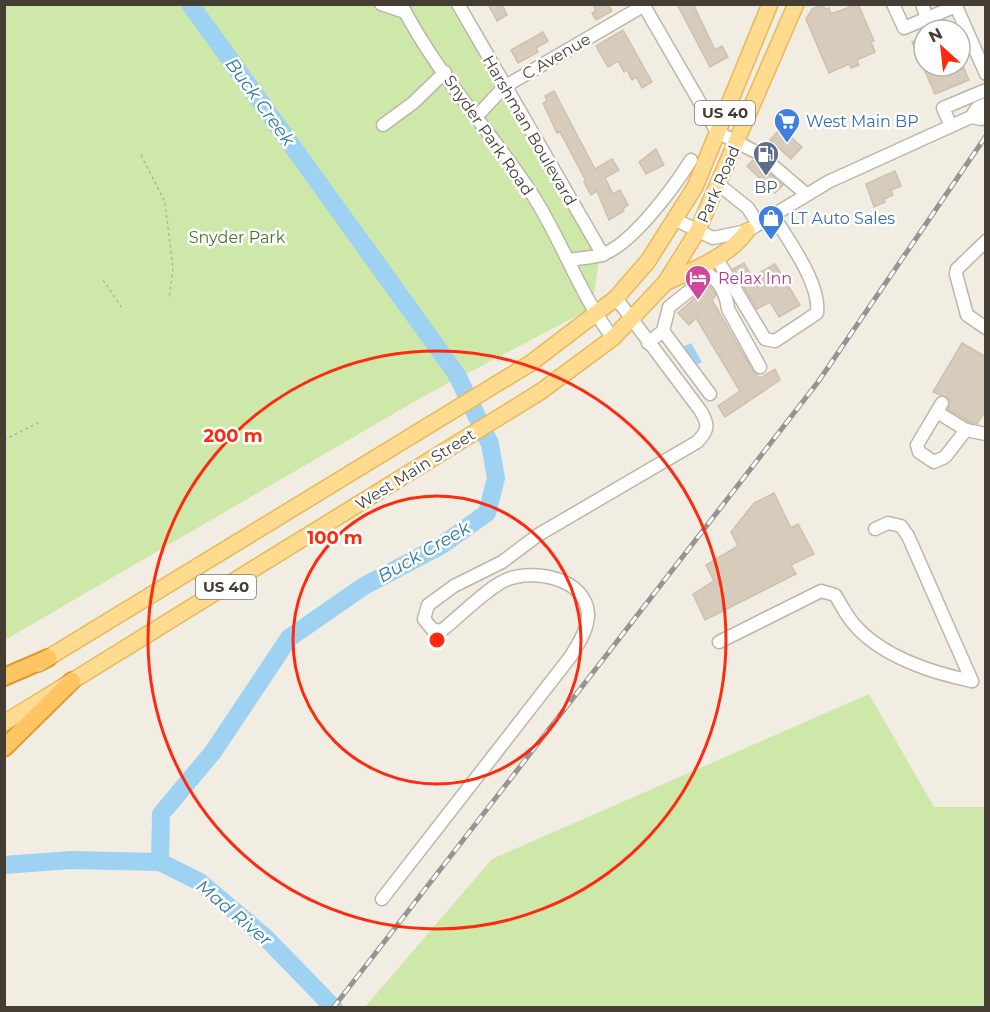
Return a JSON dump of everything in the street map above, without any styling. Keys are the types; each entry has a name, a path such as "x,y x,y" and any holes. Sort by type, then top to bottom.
{"highway":[{"path":"4,677 48,658"},
{"path":"4,748 72,681"}],"main road":[{"name":"Park Road","path":"676,220 695,187 770,4"},
{"name":"Park Road","path":"697,232 796,4"},
{"name":"West Main Street","path":"4,685 531,363 616,298 648,261 676,220"},
{"path":"665,283 709,265 739,242 753,227"},
{"name":"West Main Street","path":"4,723 524,401 613,338 665,283 697,232"}],"street":[{"name":"Snyder Park Road","path":"381,4 403,8 445,72 533,196 569,260"},
{"name":"Harshman Boulevard","path":"458,4 603,255"},
{"path":"893,4 904,28 912,25"},
{"path":"922,4 927,18 956,5 986,74"},
{"name":"C Avenue","path":"477,116 504,87 643,5"},
{"path":"643,5 717,132 758,153 806,194"},
{"path":"383,125 413,103 445,72"},
{"path":"951,126 943,108 986,90"},
{"path":"676,220 713,238 753,227 806,194 971,117 977,108 986,104"},
{"path":"971,117 981,119 986,117"},
{"path":"613,338 595,315 569,260 603,255 625,239 654,211 691,160"},
{"path":"718,184 748,208 753,227"},
{"path":"709,265 765,339 775,341 817,313 815,292 808,276 773,214"},
{"path":"986,241 957,268 956,274 967,315 986,328"},
{"path":"648,343 663,331 669,307 709,265"},
{"path":"709,265 728,302 728,309 760,367"},
{"path":"382,899 571,656 583,633 588,615 586,604 576,589 555,579 544,577 521,577 501,582 441,632 432,629 424,619 428,605 454,586 502,562 538,535 697,441 706,431 707,421 700,410 631,321 616,298"},
{"path":"663,331 710,394"},
{"path":"966,430 945,457 934,462 919,452 917,445 939,408 966,430 986,434"},
{"path":"874,529 888,523 901,526 908,536 972,681"},
{"path":"719,642 821,591 835,595 853,624 893,654 938,675 972,681 986,676"}],"path":[{"path":"141,155 165,202 174,269 169,299"},
{"path":"103,280 122,308"},
{"path":"4,440 40,422"}],"green space":[{"name":"Snyder Park","path":"5,5 458,5 600,254 592,308 424,396 5,640"},
{"path":"869,694 934,807 985,807 985,1007 365,1007 492,859"}],"water":[{"path":"691,343 702,362 691,368 677,350"}],"building":[{"path":"488,4 502,4 507,15 497,21"},
{"path":"593,4 608,4 612,11 596,20 592,13 596,11"},
{"path":"677,4 693,4 715,50 722,46 728,57 710,67"},
{"path":"823,4 825,9 829,8 831,14 858,4 874,41 871,42 875,52 857,60 859,65 851,68 849,64 829,73 806,19 812,9"},
{"path":"623,30 652,82 642,88 636,77 632,80 627,70 624,72 618,61 608,67 596,46"},
{"path":"543,32 548,41 536,48 538,52 518,63 511,50"},
{"path":"928,78 968,78 969,80 935,94"},
{"path":"554,91 595,169 612,159 619,170 605,178 613,194 620,190 628,205 623,208 624,211 609,220 597,191 591,195 584,182 586,181 560,132 557,133 543,103 547,101 545,96"},
{"path":"781,128 802,147 791,159 770,140"},
{"path":"656,149 664,165 646,174 639,162"},
{"path":"753,160 783,185 775,193 747,166"},
{"path":"895,171 901,186 891,190 893,195 874,207 866,184"},
{"path":"744,263 752,277 775,264 800,305 779,317 770,302 757,309 733,269"},
{"path":"709,285 716,295 712,300 753,371 760,378 775,369 780,380 725,417 718,406 740,391 696,318 689,325 678,313"},
{"path":"962,343 986,357 986,410 977,424 969,422 948,409 949,399 933,392"},
{"path":"774,493 791,528 798,524 814,554 791,565 796,574 705,620 693,594 714,581 706,565 738,546 731,532 754,503"}],"waterway":[{"name":"Buck Creek","path":"160,862 161,814 213,752 289,638 364,586 442,545 487,513 496,478 490,444 457,375 190,4"},
{"name":"Mad River","path":"4,865 71,860 160,862 200,882 265,937 334,1008"}],"railway":[{"path":"333,1008 818,382 986,136"}],"place":[{"name":"West Main BP","path":"787,144"},
{"name":"BP","path":"766,177"},
{"name":"LT Auto Sales","path":"771,241"},
{"name":"Relax Inn","path":"698,301"}]}
